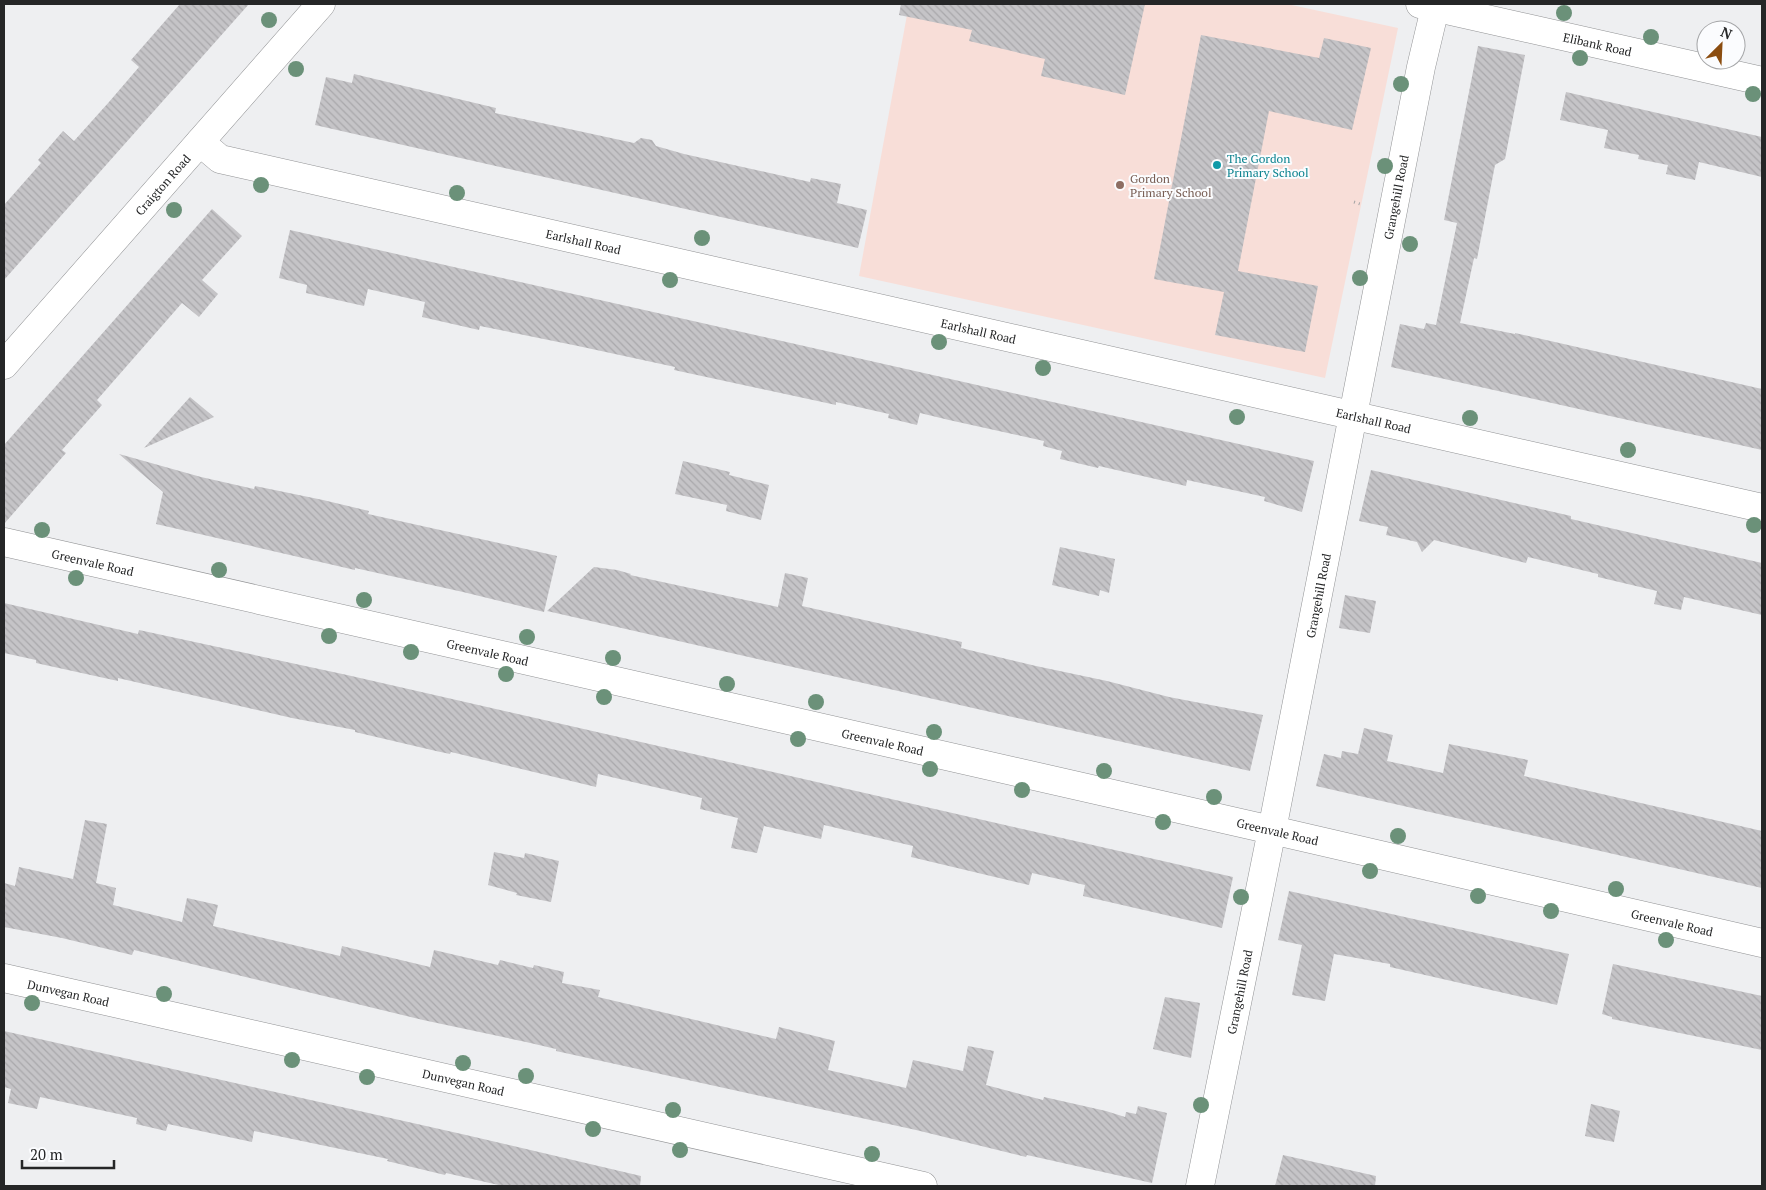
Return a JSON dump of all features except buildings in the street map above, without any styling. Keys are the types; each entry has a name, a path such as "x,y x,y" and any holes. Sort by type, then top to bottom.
{"street":[{"name":"Craigton Road","path":"4,365 321,4"},
{"name":"Elibank Road","path":"1430,5 1762,81"},
{"name":"Grangehill Road","path":"1200,1186 1272,830 1421,67 1430,5"},
{"name":"Earlshall Road","path":"200,142 220,159 1762,508"},
{"name":"Greenvale Road","path":"4,542 1762,943"},
{"name":"Dunvegan Road","path":"4,978 923,1186"}],"shaded area":[{"name":"Gordon Primary School","path":"909,4 1287,4 1398,28 1325,378 859,276"}],"place":[{"name":"The Gordon Primary School","path":"1217,165"},
{"name":"Gordon Primary School","path":"1120,185"}]}
